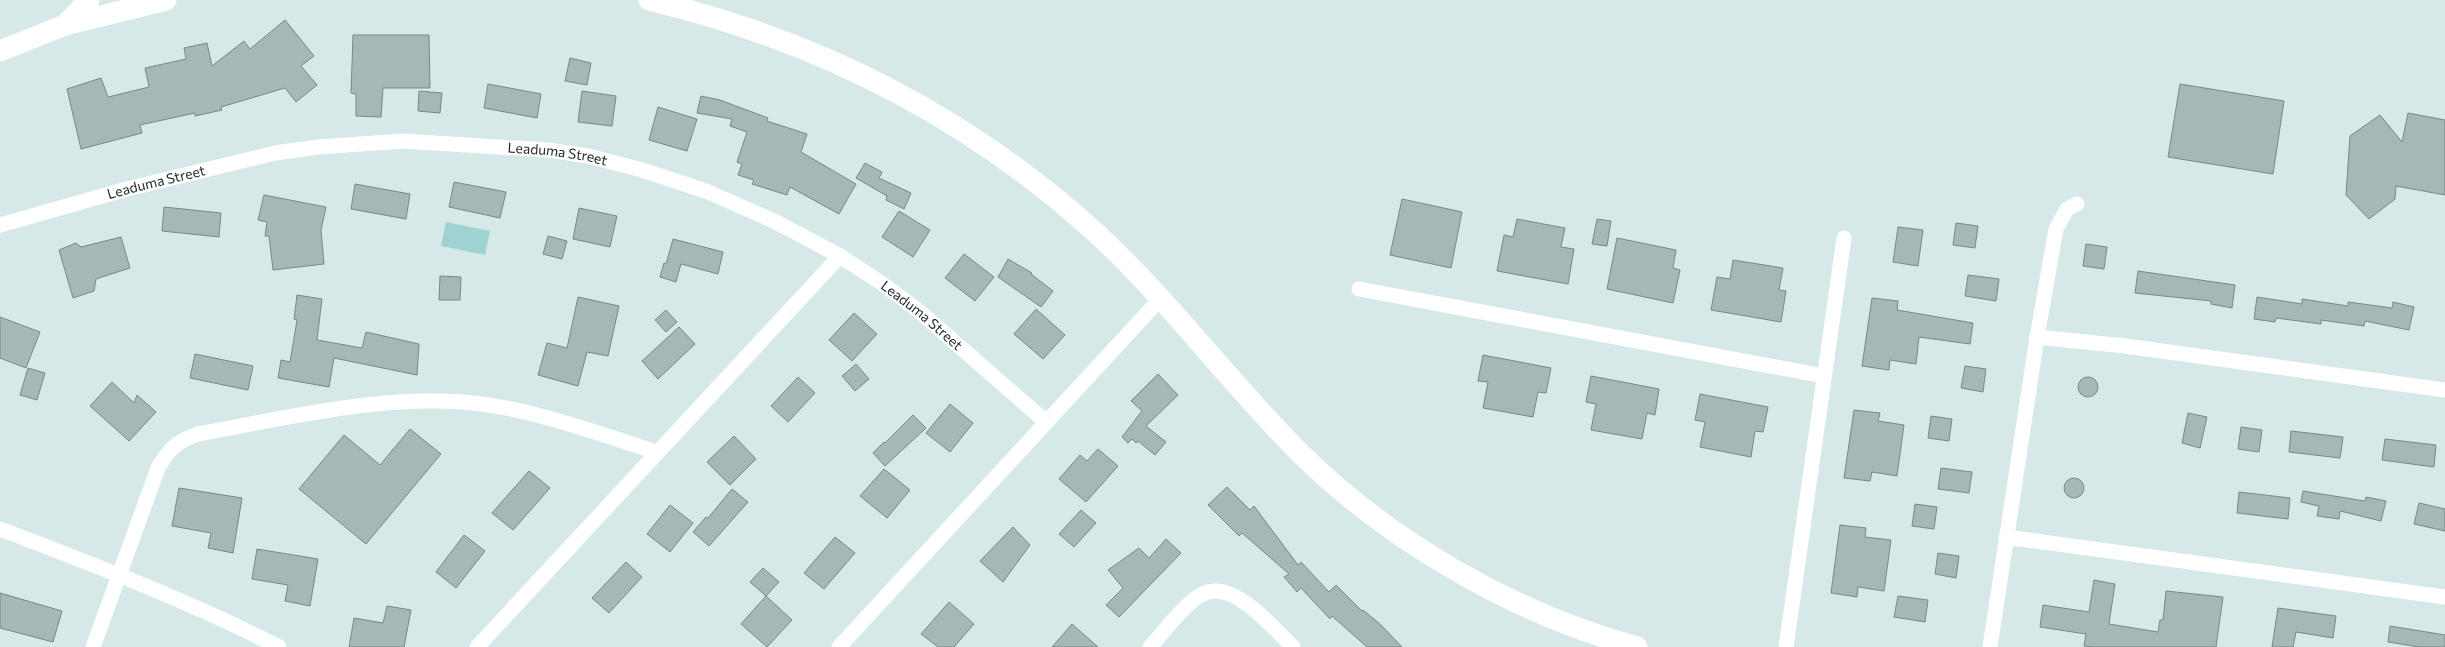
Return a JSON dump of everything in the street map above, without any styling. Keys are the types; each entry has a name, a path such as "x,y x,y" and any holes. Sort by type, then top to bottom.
{"main road":[{"path":"65,25 89,0"},
{"path":"649,0 689,4 849,68 898,92 962,129 1023,171 1096,233 1160,298 1252,403 1302,454 1349,497 1415,545 1500,594 1562,622 1637,647"},
{"path":"0,50 65,25 157,1"}],"street":[{"name":"Leaduma Street","path":"0,225 127,189 275,152 360,142 403,141 548,150 588,156 633,167 706,191 774,221 840,256 883,284 920,312 1046,422"},
{"path":"1990,647 2037,336 2056,229 2067,209 2077,204"},
{"path":"1786,647 1844,238"},
{"path":"477,647 840,256"},
{"path":"1359,289 1824,376"},
{"path":"839,647 1160,298"},
{"path":"2037,336 2445,390"},
{"path":"93,647 158,468 168,452 182,440 198,434 334,409 385,404 444,402 486,405 529,412 657,452"},
{"path":"0,529 120,574 240,627 278,647"},
{"path":"2006,537 2445,597"},
{"path":"1150,647 1191,603 1205,593 1220,590 1239,597 1293,647"}],"shaded area":[{"path":"446,222 490,231 485,255 441,246"}],"building":[{"path":"285,20 314,56 301,66 317,85 296,102 285,88 221,107 222,110 195,116 195,113 140,125 142,133 81,149 67,89 101,78 108,97 149,87 145,68 186,59 184,48 207,43 212,66 244,41 250,49"},
{"path":"353,35 429,35 430,88 383,88 381,117 356,116 356,94 351,93"},
{"path":"570,58 591,63 587,85 565,81"},
{"path":"488,84 541,94 537,118 484,108"},
{"path":"2180,84 2284,101 2273,174 2168,157"},
{"path":"419,91 442,93 440,113 418,111"},
{"path":"582,91 616,96 612,126 578,122"},
{"path":"701,96 720,100 768,118 767,121 807,134 801,152 856,184 839,214 790,187 787,195 752,184 754,180 738,175 742,164 737,162 747,132 730,126 732,119 697,113"},
{"path":"658,107 697,119 687,151 649,140"},
{"path":"2408,113 2445,120 2445,195 2396,186 2395,199 2369,219 2346,195 2350,136 2380,115 2402,142"},
{"path":"865,163 882,172 879,178 911,193 904,209 886,200 887,196 856,178"},
{"path":"454,182 506,192 500,218 449,207"},
{"path":"355,184 410,194 406,219 351,209"},
{"path":"264,195 326,207 321,230 324,264 273,270 269,236 265,236 267,222 258,220"},
{"path":"1402,199 1462,212 1451,268 1390,255"},
{"path":"164,207 221,213 219,237 162,231"},
{"path":"579,208 617,216 610,247 573,239"},
{"path":"899,211 930,230 913,257 882,237"},
{"path":"1517,219 1565,228 1561,247 1574,249 1568,284 1497,271 1504,235 1513,237"},
{"path":"1597,219 1611,221 1607,246 1592,244"},
{"path":"1956,223 1978,226 1975,248 1953,245"},
{"path":"1898,227 1923,230 1918,266 1893,262"},
{"path":"548,236 567,241 562,259 543,254"},
{"path":"121,237 130,268 96,279 94,291 73,298 59,250 76,243 81,247"},
{"path":"1617,238 1676,250 1673,268 1680,270 1673,303 1607,289"},
{"path":"673,239 723,252 718,274 681,264 676,282 660,277"},
{"path":"2086,244 2107,247 2104,269 2083,266"},
{"path":"964,254 994,277 975,301 945,278"},
{"path":"1008,259 1032,273 1053,291 1041,307 998,277"},
{"path":"1733,260 1783,268 1779,290 1786,291 1781,322 1711,310 1717,277 1730,279"},
{"path":"2138,271 2235,285 2232,308 2211,304 2211,301 2135,293"},
{"path":"1968,275 1999,279 1996,301 1965,296"},
{"path":"440,276 461,277 460,300 439,300"},
{"path":"297,295 322,299 317,340 362,348 366,332 419,344 417,375 334,358 329,387 278,378 281,360 290,362 297,320 294,319"},
{"path":"578,297 619,306 608,356 587,352 578,386 538,375 547,343 567,348"},
{"path":"2257,297 2302,304 2302,299 2348,306 2348,302 2392,308 2393,302 2414,307 2409,330 2365,321 2364,326 2321,320 2321,324 2276,318 2275,322 2254,319"},
{"path":"1872,298 1898,301 1897,310 1973,323 1970,344 1919,337 1916,364 1890,360 1889,370 1862,366"},
{"path":"1036,309 1065,335 1043,359 1014,334"},
{"path":"666,310 677,322 666,332 655,320"},
{"path":"854,313 877,334 852,361 829,340"},
{"path":"0,317 40,332 26,368 0,358"},
{"path":"679,327 695,344 658,379 642,361"},
{"path":"195,354 253,366 248,390 190,378"},
{"path":"1483,355 1551,368 1546,393 1538,392 1533,417 1483,408 1488,382 1478,381"},
{"path":"856,364 869,379 855,391 842,376"},
{"path":"1965,366 1986,369 1983,392 1961,388"},
{"path":"28,368 45,373 37,400 20,395"},
{"path":"1158,374 1178,395 1146,426 1166,442 1155,455 1138,441 1136,443 1132,439 1128,443 1122,437 1142,411 1131,401"},
{"path":"1591,376 1659,389 1655,415 1647,413 1642,439 1591,430 1596,404 1586,402"},
{"path":"798,377 815,393 788,422 771,406"},
{"path":"2084,377 2092,377 2098,383 2098,391 2092,397 2084,397 2078,391 2078,383"},
{"path":"112,382 134,403 137,395 156,412 129,441 90,406"},
{"path":"1700,394 1768,407 1763,432 1755,431 1751,457 1700,447 1705,422 1695,420"},
{"path":"950,404 973,423 950,452 926,433"},
{"path":"1854,410 1880,413 1878,421 1904,425 1897,476 1872,472 1870,481 1844,478"},
{"path":"2188,413 2207,417 2200,448 2182,443"},
{"path":"913,415 926,428 885,466 873,453"},
{"path":"1931,416 1952,419 1949,441 1928,438"},
{"path":"2241,427 2262,430 2259,452 2238,449"},
{"path":"410,429 441,454 366,544 299,489 344,435 380,465"},
{"path":"2291,431 2343,437 2340,458 2289,452"},
{"path":"734,436 756,459 730,485 707,462"},
{"path":"2385,439 2436,445 2434,467 2382,460"},
{"path":"1098,449 1118,466 1086,502 1059,479 1080,455 1087,461"},
{"path":"1941,468 1972,472 1969,493 1938,489"},
{"path":"884,469 910,490 887,518 860,496"},
{"path":"529,471 550,488 513,530 492,513"},
{"path":"2070,478 2078,478 2084,484 2084,492 2078,498 2070,498 2064,492 2064,484"},
{"path":"1227,487 1250,510 1254,506 1298,565 1301,562 1329,592 1336,585 1362,611 1381,625 1402,647 1367,647 1332,616 1330,619 1301,588 1297,592 1284,577 1289,574 1242,533 1239,536 1208,505"},
{"path":"179,488 242,498 233,553 208,548 211,533 172,526"},
{"path":"732,489 748,502 709,546 693,532 706,517 708,518"},
{"path":"2303,491 2365,501 2366,497 2386,501 2381,521 2340,511 2339,519 2317,516 2319,506 2301,502"},
{"path":"2239,492 2290,498 2288,519 2237,513"},
{"path":"2419,503 2445,509 2445,531 2414,524"},
{"path":"1915,504 1937,507 1934,529 1912,526"},
{"path":"670,505 693,523 670,552 647,534"},
{"path":"1081,510 1096,523 1074,547 1059,534"},
{"path":"1840,525 1866,528 1865,537 1891,540 1884,591 1858,587 1857,597 1831,593"},
{"path":"1013,527 1030,545 1003,582 980,561"},
{"path":"464,535 485,551 456,588 436,572"},
{"path":"835,537 855,553 824,589 804,573"},
{"path":"1166,539 1181,553 1119,617 1106,605 1123,588 1108,570 1139,548 1149,558"},
{"path":"257,549 318,559 310,606 285,601 288,585 252,579"},
{"path":"1938,553 1959,556 1956,578 1935,574"},
{"path":"626,562 642,577 609,613 592,598"},
{"path":"763,568 779,582 766,596 750,582"},
{"path":"2094,580 2115,584 2109,624 2158,632 2160,620 2163,620 2166,591 2223,597 2216,647 2092,647 2084,646 2086,634 2040,627 2043,605 2089,612"},
{"path":"0,593 62,611 53,642 0,628"},
{"path":"766,596 792,620 767,647 741,624"},
{"path":"1898,596 1928,600 1925,622 1894,617"},
{"path":"949,602 974,624 954,647 938,647 921,634"},
{"path":"387,606 411,610 404,647 349,647 354,618 383,623"},
{"path":"2278,608 2336,616 2333,638 2296,632 2293,647 2272,647"},
{"path":"1072,624 1098,647 1052,647"},
{"path":"2390,626 2445,635 2445,647 2419,647 2388,642"}]}
